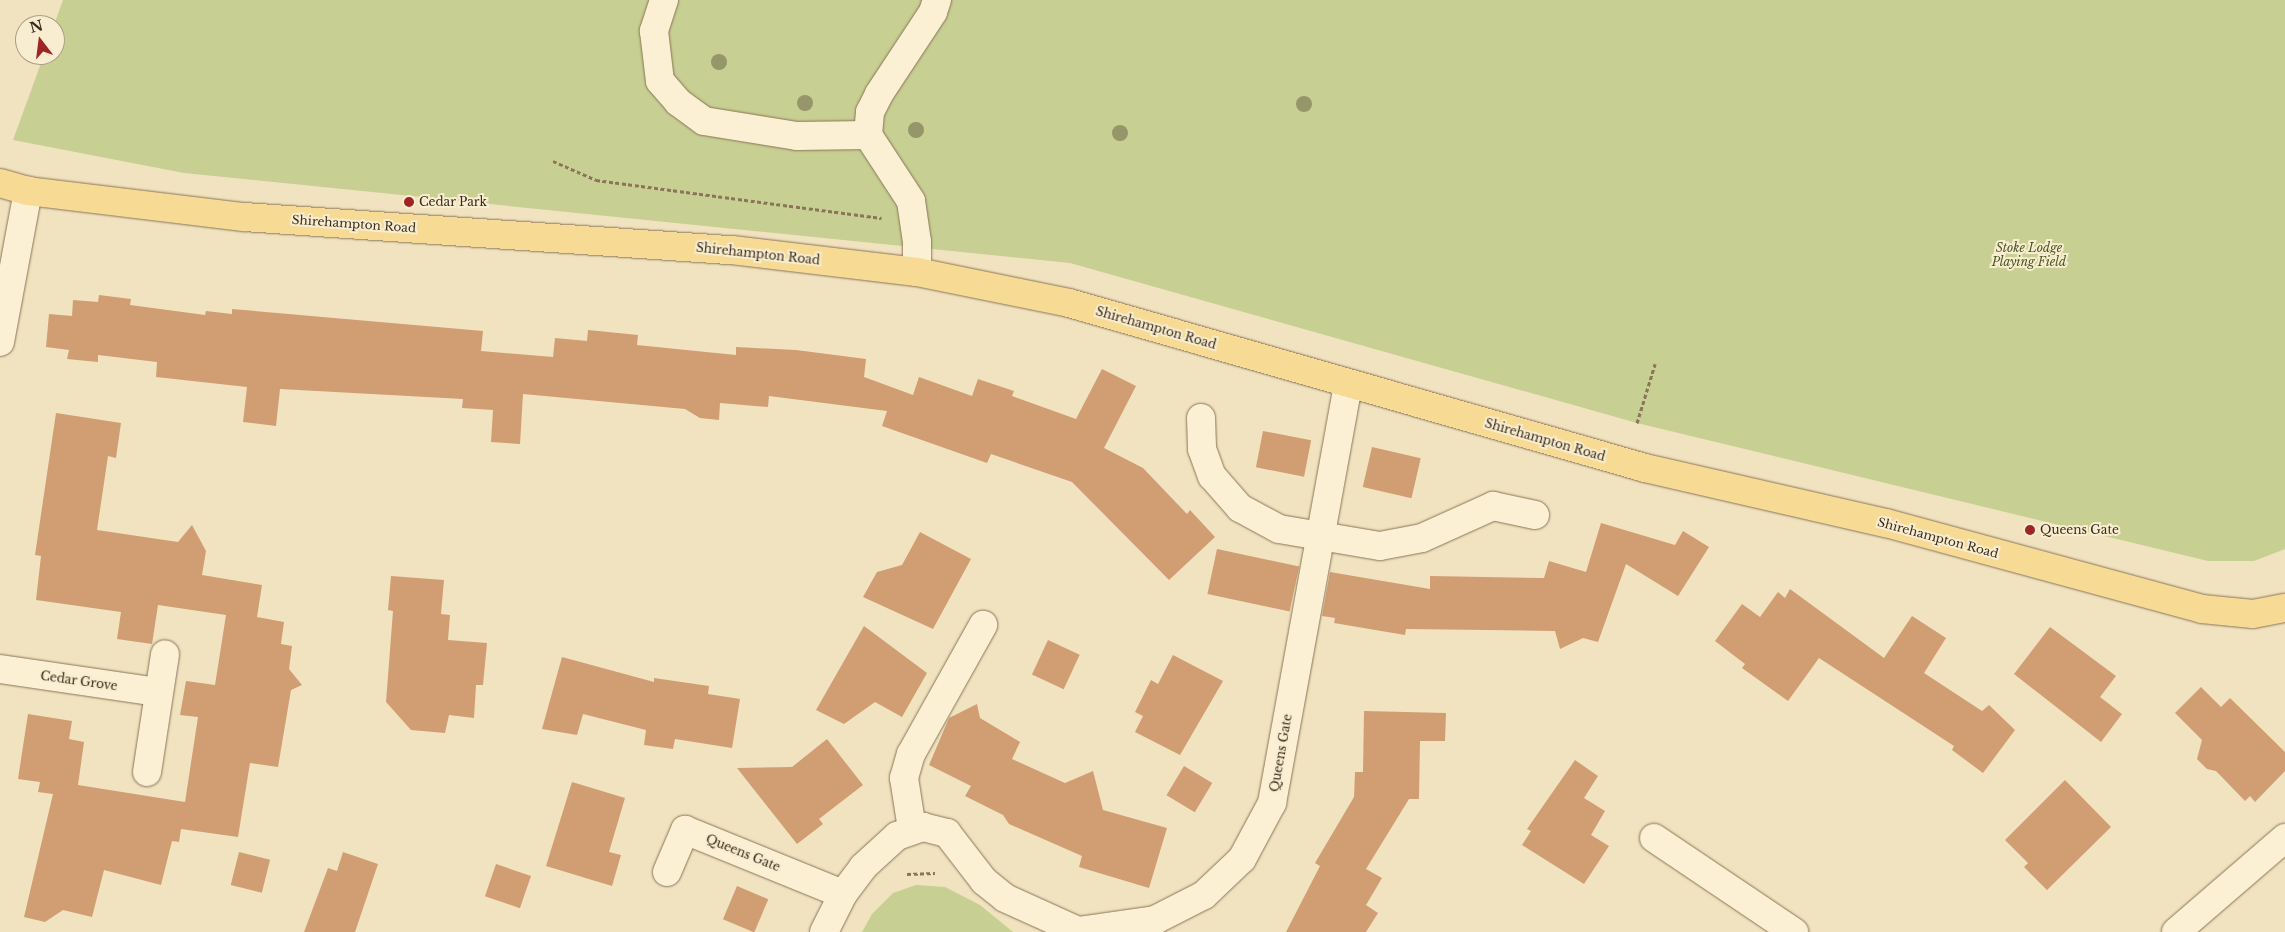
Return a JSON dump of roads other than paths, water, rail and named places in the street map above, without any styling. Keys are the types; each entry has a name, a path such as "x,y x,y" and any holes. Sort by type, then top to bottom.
{"main road":[{"name":"Shirehampton Road","path":"0,183 28,191 244,217 732,250 917,272 1069,303 1348,385 1645,468 1886,523 2202,609 2253,614 2285,608"}],"street":[{"path":"664,0 654,31 660,82 678,102 704,121 797,136 868,135"},
{"path":"917,272 911,201 868,135 870,112 879,94 933,12 937,0"},
{"path":"0,342 28,191"},
{"name":"Queens Gate","path":"912,829 936,828 947,832 984,880 1005,898 1078,931 1156,926 1204,895 1242,860 1272,803 1348,385"},
{"path":"1201,418 1202,449 1212,476 1240,508 1279,529 1380,546 1422,538 1493,506 1535,515"},
{"path":"824,932 843,894 863,867 882,848 912,829 904,778 911,754 983,625"},
{"path":"147,772 165,654"},
{"name":"Cedar Grove","path":"0,669 158,692"},
{"name":"Queens Gate","path":"667,872 686,830 843,894"},
{"path":"1654,838 1794,932"},
{"path":"2176,932 2285,838"}],"place":[{"name":"Cedar Park","path":"409,202"},
{"name":"Queens Gate","path":"2030,530"}],"park label":[{"name":"Stoke Lodge Playing Field","path":"2029,255"}]}
